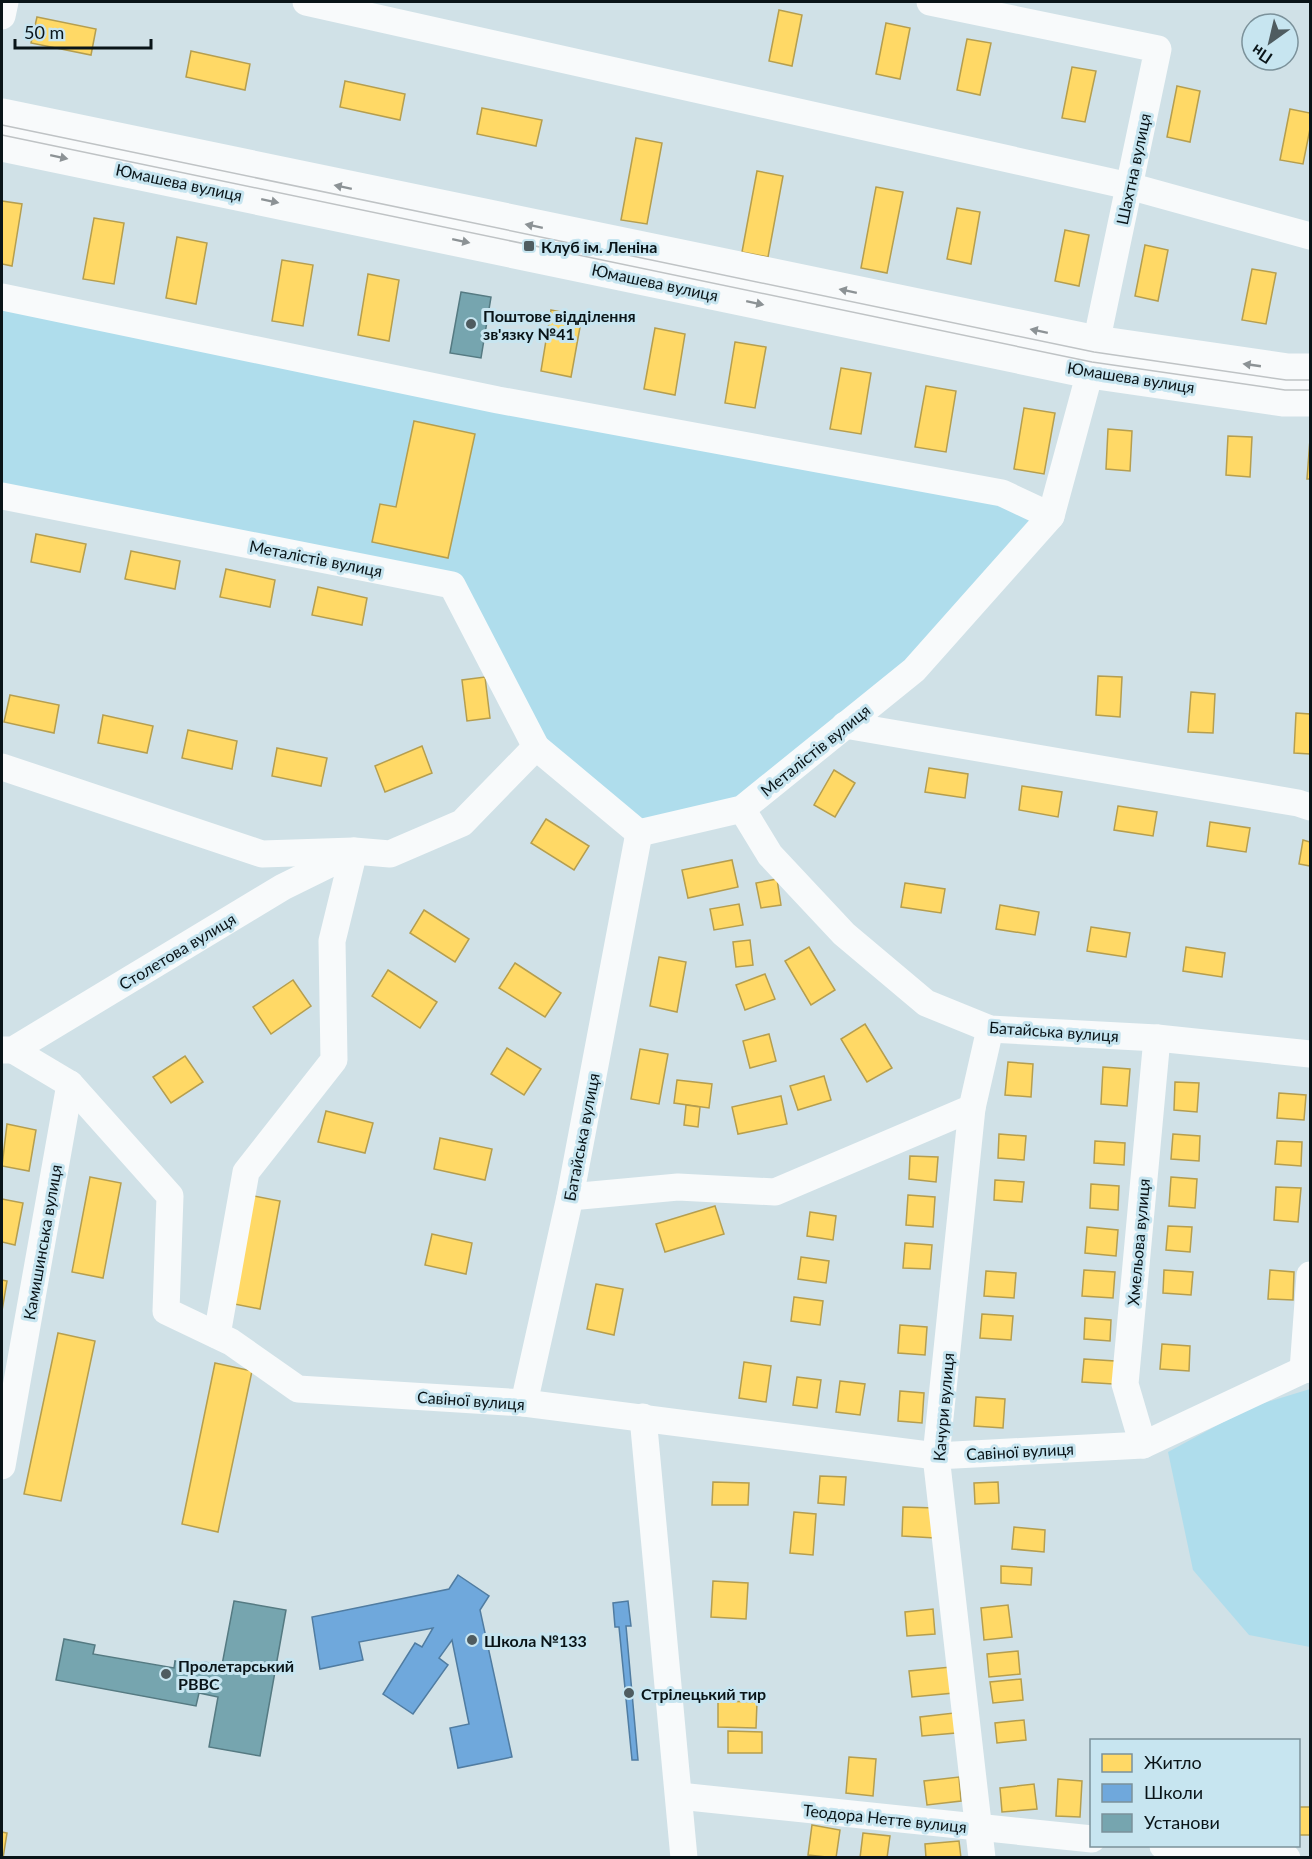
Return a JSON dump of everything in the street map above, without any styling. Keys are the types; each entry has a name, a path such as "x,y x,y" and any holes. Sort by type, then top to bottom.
{"main road":[{"name":"Юмашева вулиця","path":"2,115 1283,400 1311,400"},
{"name":"Юмашева вулиця","path":"2,145 1093,357 1311,370"}],"street":[{"path":"2,16 5,2"},
{"path":"306,2 1129,186 1311,236"},
{"name":"Шахтна вулиця","path":"930,2 1158,49 1093,357 1051,516"},
{"path":"2,297 506,402 1002,493 1051,516"},
{"name":"Металістів вулиця","path":"2,496 452,585 536,747 639,833 742,809 915,670 1051,516"},
{"path":"845,725 1311,807"},
{"path":"2,767 262,854 354,851 390,854 462,823 536,747"},
{"name":"Батайська вулиця","path":"742,809 770,855 844,934 926,1003 990,1029 1157,1038 1311,1054"},
{"name":"Батайська вулиця","path":"524,1403 570,1197 639,833"},
{"path":"7,1050 70,1084 170,1196 166,1311 217,1335 246,1172 334,1060 332,941 354,851"},
{"name":"Столетова вулиця","path":"7,1050 284,887 354,851"},
{"name":"Качури вулиця","path":"982,1857 936,1456 972,1108 990,1029"},
{"name":"Хмельова вулиця","path":"1143,1444 1125,1384 1157,1038"},
{"name":"Камишинська вулиця","path":"2,1466 70,1084"},
{"path":"570,1197 678,1187 775,1192 972,1108"},
{"path":"1307,1370 1311,1275"},
{"name":"Савіної вулиця","path":"217,1335 231,1342 298,1389 524,1403 936,1456 1143,1444 1307,1370"},
{"path":"643,1417 684,1857"},
{"name":"Теодора Нетте вулиця","path":"679,1796 1090,1839"},
{"path":"1184,1847 1287,1857"}],"shaded area":[{"path":"2,309 997,501 1036,519 907,661 737,799 641,823 544,739 456,575 2,489"},
{"path":"1310,1389 1310,1647 1249,1635 1193,1570 1168,1452 1251,1407"}],"building: Житло":[{"path":"779,10 802,15 792,66 769,61"},
{"path":"37,17 96,29 91,55 31,43"},
{"path":"886,23 910,28 900,79 876,74"},
{"path":"967,39 991,43 980,95 957,90"},
{"path":"191,51 250,64 245,90 186,77"},
{"path":"1072,67 1096,71 1085,122 1062,118"},
{"path":"345,81 405,94 400,120 340,107"},
{"path":"1177,86 1200,91 1190,142 1167,137"},
{"path":"482,108 542,120 536,146 477,134"},
{"path":"1290,109 1310,113 1310,129 1303,164 1280,160"},
{"path":"636,138 662,143 647,224 621,220"},
{"path":"757,171 783,176 768,257 742,252"},
{"path":"876,187 903,192 887,273 861,268"},
{"path":"2,201 22,204 12,266 2,264"},
{"path":"957,208 980,212 971,264 947,259"},
{"path":"94,218 124,223 114,284 83,279"},
{"path":"1065,230 1089,235 1079,286 1055,281"},
{"path":"177,237 207,243 196,304 166,298"},
{"path":"1145,245 1168,250 1158,301 1135,296"},
{"path":"282,260 313,265 303,326 272,321"},
{"path":"1252,269 1276,273 1266,324 1242,320"},
{"path":"368,274 399,280 389,341 358,335"},
{"path":"551,310 582,316 571,377 541,371"},
{"path":"655,328 685,334 675,395 644,389"},
{"path":"735,342 766,347 755,408 725,403"},
{"path":"841,368 871,373 861,434 830,429"},
{"path":"926,386 956,391 946,452 915,447"},
{"path":"1024,408 1055,413 1044,474 1014,469"},
{"path":"414,421 475,434 448,558 372,542 380,504 396,507"},
{"path":"1108,429 1132,431 1130,471 1106,469"},
{"path":"1228,436 1252,437 1250,477 1226,475"},
{"path":"1310,439 1310,479 1307,479"},
{"path":"36,534 86,544 80,572 31,562"},
{"path":"131,551 180,561 175,589 125,579"},
{"path":"226,569 275,580 270,607 220,597"},
{"path":"318,587 367,598 362,625 312,615"},
{"path":"1098,676 1122,677 1120,717 1096,715"},
{"path":"485,677 490,718 467,721 462,680"},
{"path":"1191,692 1215,694 1213,733 1188,732"},
{"path":"10,695 59,705 54,733 4,722"},
{"path":"1296,713 1310,714 1310,754 1294,753"},
{"path":"103,715 153,726 147,753 98,743"},
{"path":"188,730 237,741 232,769 182,758"},
{"path":"422,746 432,773 385,792 375,766"},
{"path":"277,748 327,758 321,786 272,776"},
{"path":"929,768 968,774 965,798 925,792"},
{"path":"834,770 855,783 835,817 814,805"},
{"path":"1022,786 1062,792 1058,817 1019,810"},
{"path":"1118,806 1157,812 1153,836 1114,830"},
{"path":"546,819 589,846 574,870 531,843"},
{"path":"1210,822 1250,828 1246,852 1207,846"},
{"path":"1303,840 1310,842 1310,866 1299,864"},
{"path":"732,860 738,887 688,898 682,870"},
{"path":"777,879 781,905 761,908 756,883"},
{"path":"905,883 945,889 941,913 901,907"},
{"path":"739,904 743,925 714,930 710,909"},
{"path":"1000,905 1039,912 1035,935 996,929"},
{"path":"424,910 469,939 455,962 410,933"},
{"path":"1091,927 1130,933 1126,957 1087,951"},
{"path":"750,940 753,965 736,967 733,942"},
{"path":"809,947 835,990 811,1005 785,961"},
{"path":"1186,947 1225,953 1222,977 1183,971"},
{"path":"659,957 686,962 677,1012 650,1006"},
{"path":"515,963 561,993 545,1017 499,988"},
{"path":"388,970 437,1002 420,1028 372,996"},
{"path":"765,974 775,999 745,1010 736,985"},
{"path":"293,980 311,1006 271,1034 253,1007"},
{"path":"865,1024 892,1068 867,1082 841,1039"},
{"path":"769,1034 776,1061 750,1068 743,1041"},
{"path":"507,1048 541,1069 524,1095 491,1074"},
{"path":"640,1049 668,1054 659,1104 631,1099"},
{"path":"185,1056 203,1082 171,1103 153,1077"},
{"path":"1008,1062 1033,1064 1031,1097 1005,1095"},
{"path":"1103,1067 1130,1069 1127,1106 1101,1104"},
{"path":"824,1076 831,1100 798,1110 790,1086"},
{"path":"677,1080 712,1084 709,1108 674,1103"},
{"path":"1175,1082 1199,1083 1197,1112 1174,1110"},
{"path":"1279,1093 1306,1095 1304,1120 1277,1118"},
{"path":"781,1096 787,1124 738,1134 732,1107"},
{"path":"686,1105 700,1107 698,1127 684,1125"},
{"path":"326,1111 373,1123 365,1153 318,1142"},
{"path":"7,1124 36,1130 29,1171 2,1166"},
{"path":"999,1134 1026,1136 1024,1160 998,1158"},
{"path":"1173,1134 1200,1136 1199,1161 1171,1159"},
{"path":"440,1138 492,1149 485,1180 434,1169"},
{"path":"1095,1141 1125,1143 1124,1165 1094,1163"},
{"path":"1277,1141 1302,1142 1301,1166 1275,1164"},
{"path":"910,1156 938,1157 936,1182 909,1179"},
{"path":"90,1177 121,1183 103,1278 72,1272"},
{"path":"1171,1177 1197,1179 1195,1208 1169,1206"},
{"path":"995,1180 1024,1182 1022,1202 994,1200"},
{"path":"1091,1184 1119,1186 1118,1210 1090,1208"},
{"path":"1276,1187 1301,1188 1298,1222 1274,1220"},
{"path":"249,1195 280,1201 260,1309 229,1303"},
{"path":"908,1195 935,1197 933,1227 906,1225"},
{"path":"2,1199 23,1203 15,1245 2,1242"},
{"path":"715,1206 724,1234 665,1252 656,1224"},
{"path":"810,1212 836,1216 833,1240 807,1236"},
{"path":"1168,1226 1192,1227 1190,1252 1166,1250"},
{"path":"1087,1227 1118,1230 1116,1256 1085,1253"},
{"path":"432,1234 472,1243 466,1274 425,1265"},
{"path":"905,1243 932,1245 930,1269 903,1268"},
{"path":"801,1257 829,1261 826,1283 798,1279"},
{"path":"1084,1270 1115,1272 1113,1298 1082,1296"},
{"path":"1164,1270 1193,1272 1191,1295 1163,1293"},
{"path":"1270,1270 1294,1272 1293,1300 1268,1299"},
{"path":"986,1271 1016,1273 1014,1298 984,1296"},
{"path":"2,1280 7,1281 2,1311"},
{"path":"596,1284 623,1289 614,1335 587,1329"},
{"path":"794,1297 823,1301 820,1325 791,1321"},
{"path":"982,1314 1013,1316 1011,1340 980,1338"},
{"path":"1085,1318 1111,1320 1110,1341 1084,1339"},
{"path":"900,1325 927,1327 925,1355 898,1353"},
{"path":"58,1333 95,1341 61,1501 24,1494"},
{"path":"1162,1344 1190,1346 1189,1371 1160,1369"},
{"path":"1084,1359 1115,1361 1113,1384 1082,1382"},
{"path":"744,1362 771,1366 766,1402 739,1398"},
{"path":"215,1363 252,1371 218,1532 182,1524"},
{"path":"797,1377 821,1380 817,1408 793,1405"},
{"path":"840,1381 865,1384 860,1415 836,1412"},
{"path":"900,1391 924,1393 922,1423 898,1421"},
{"path":"976,1397 1005,1399 1003,1428 974,1426"},
{"path":"820,1476 846,1477 844,1505 818,1503"},
{"path":"713,1482 749,1483 748,1505 712,1505"},
{"path":"998,1482 999,1503 975,1504 974,1483"},
{"path":"903,1507 936,1508 935,1538 902,1536"},
{"path":"794,1512 816,1514 813,1555 790,1553"},
{"path":"1014,1527 1045,1530 1044,1552 1012,1549"},
{"path":"1001,1566 1032,1568 1031,1585 1001,1583"},
{"path":"713,1581 748,1583 746,1619 711,1617"},
{"path":"1008,1605 1012,1637 984,1640 981,1608"},
{"path":"933,1609 935,1634 907,1636 905,1612"},
{"path":"1018,1651 1020,1674 989,1677 987,1654"},
{"path":"951,1667 954,1693 912,1697 909,1671"},
{"path":"1021,1679 1023,1700 993,1703 990,1682"},
{"path":"718,1701 757,1702 756,1728 718,1727"},
{"path":"954,1713 956,1733 922,1736 920,1717"},
{"path":"1024,1720 1026,1740 997,1743 995,1723"},
{"path":"728,1731 762,1732 762,1753 728,1753"},
{"path":"849,1757 876,1759 873,1796 846,1793"},
{"path":"959,1777 961,1801 927,1805 924,1781"},
{"path":"1058,1779 1082,1781 1080,1817 1056,1816"},
{"path":"1034,1784 1037,1809 1002,1812 1000,1788"},
{"path":"1300,1807 1310,1807 1310,1835 1300,1835"},
{"path":"812,1825 840,1830 836,1858 808,1855"},
{"path":"2,1832 7,1833 3,1858 2,1858"},
{"path":"863,1833 890,1836 887,1858 860,1858"},
{"path":"959,1841 961,1858 926,1858 925,1844"}],"building: Школи":[{"path":"458,1575 489,1596 480,1610 512,1757 458,1768 450,1728 469,1724 452,1640 439,1658 448,1665 413,1714 383,1694 415,1643 422,1647 433,1628 359,1642 363,1660 320,1669 312,1617 449,1589"},
{"name":"Стрілецький тир","path":"628,1601 631,1626 626,1626 638,1760 632,1760 619,1627 615,1627 613,1603"}],"building: Установи":[{"path":"461,292 491,297 481,358 450,353"},
{"name":"Пролетарський РВВС","path":"234,1601 286,1610 260,1756 209,1747 218,1697 199,1693 196,1706 56,1680 64,1639 95,1645 93,1654 174,1668 175,1661 203,1667 204,1662 222,1665"}],"tram line":[{"path":"2,125 1094,352 1286,380 1310,380"},
{"path":"2,135 1092,362 1285,390 1310,390"}],"place":[{"name":"Клуб ім. Леніна","path":"529,246"},
{"name":"Поштове відділення зв'язку №41","path":"471,324"},
{"name":"Школа №133","path":"472,1640"},
{"name":"Пролетарський РВВС","path":"166,1674"},
{"name":"Стрілецький тир","path":"629,1693"}]}
